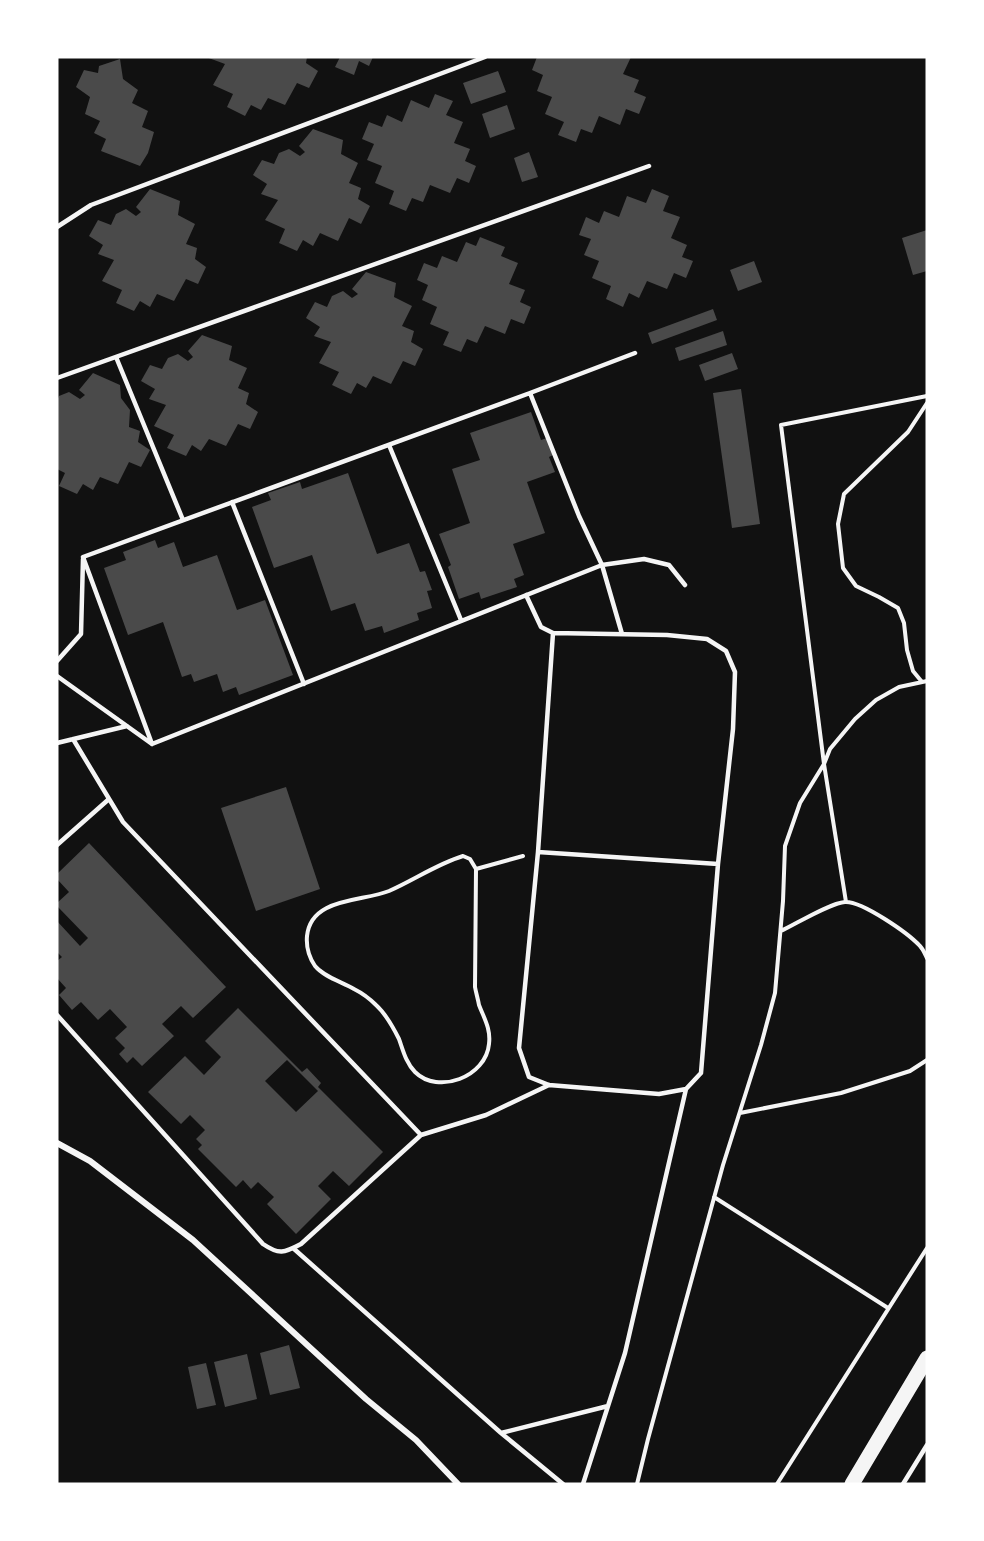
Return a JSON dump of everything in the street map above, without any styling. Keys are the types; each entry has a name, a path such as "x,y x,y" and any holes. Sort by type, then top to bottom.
{"main road":[{"path":"852,1484 927,1358"}],"street":[{"path":"57,1143 90,1161 193,1240 366,1399 416,1440 458,1484"}],"lane":[{"path":"57,227 91,205 485,57"},
{"path":"57,378 649,166"},
{"path":"83,557 635,353"},
{"path":"116,357 183,520"},
{"path":"530,393 579,516 602,565 622,634"},
{"path":"389,445 461,620"},
{"path":"232,502 304,684"},
{"path":"57,661 81,634 83,557"},
{"path":"83,557 152,744"},
{"path":"152,744 602,565 644,559 669,565 685,585"},
{"path":"526,595 541,627 553,633 667,635 707,639 726,651 735,672 733,729 718,864 701,1073 686,1089 625,1353 583,1484"},
{"path":"553,633 538,852 519,1048 529,1077 549,1085 659,1094 686,1089"},
{"path":"57,676 152,744"},
{"path":"57,743 127,726"},
{"path":"74,739 123,822 421,1135"},
{"path":"57,845 109,799"},
{"path":"538,852 718,864"},
{"path":"57,1016 263,1244 274,1252 287,1251 301,1244 421,1135 486,1115 549,1085"},
{"path":"293,1248 501,1433 563,1484"},
{"path":"501,1433 608,1406"},
{"path":"903,1484 927,1445"}],"path":[{"path":"846,902 824,764 781,425 927,396"},
{"path":"924,681 913,671 907,650 904,623 898,608 856,586 843,568 838,524 844,494 908,432 927,403"},
{"path":"637,1484 723,1165 776,993 785,846 800,803 824,764 830,749 855,719 876,700 899,687 924,681"},
{"path":"476,869 538,852"},
{"path":"463,856 470,859 476,869 475,987 489,1030 489,1046 484,1058 473,1072 457,1081 442,1083 429,1080 416,1073 408,1062 386,1016 376,1005 358,990 321,973 307,948 307,934 310,923 318,914 333,905 385,892 463,856"},
{"path":"781,931 830,907 846,902 866,909 901,929 921,947 927,958"},
{"path":"740,1113 841,1093 910,1071 927,1060"},
{"path":"714,1197 888,1308"},
{"path":"777,1484 927,1248"}],"building":[{"path":"206,57 307,57 306,63 318,71 309,88 297,83 285,105 268,98 261,110 251,105 245,116 227,107 233,94 213,85 225,64"},
{"path":"340,57 373,57 369,66 359,61 354,75 335,67"},
{"path":"537,57 631,57 623,74 639,80 634,92 646,97 639,114 626,109 620,125 599,116 592,133 581,129 576,142 558,135 564,122 545,114 552,97 537,91 543,75 532,70"},
{"path":"120,59 123,79 138,90 132,103 148,111 142,127 154,132 148,153 140,166 101,151 106,139 94,133 100,121 85,114 90,97 76,87 84,70 98,73 99,66"},
{"path":"498,71 506,92 471,104 463,83"},
{"path":"435,94 453,101 446,115 463,122 454,143 470,149 465,161 476,166 469,183 457,178 450,193 430,185 423,202 412,198 406,211 389,204 394,191 375,183 382,166 367,160 374,144 362,139 369,122 382,127 387,115 402,122 411,100 429,108"},
{"path":"507,105 515,129 490,138 482,114"},
{"path":"313,129 343,140 341,154 358,163 349,183 361,188 358,199 370,206 361,224 349,218 338,241 320,233 313,246 303,240 297,251 279,243 285,229 265,220 278,200 261,194 267,184 253,175 262,160 274,164 279,153 289,149 300,156 305,152 299,146"},
{"path":"529,152 538,177 522,182 514,158"},
{"path":"150,189 180,201 178,215 195,224 186,244 197,248 195,259 206,267 198,284 186,279 174,301 157,294 150,307 140,301 134,311 116,303 122,290 102,281 114,260 98,254 103,245 89,236 98,220 111,225 116,214 126,209 136,216 141,212 136,207"},
{"path":"652,189 669,196 663,211 680,217 671,238 687,245 682,257 693,261 686,278 674,273 667,289 647,281 639,298 629,293 623,307 606,299 611,286 592,278 599,261 584,255 591,239 579,235 586,217 599,223 604,211 619,217 627,196 646,203"},
{"path":"927,230 927,271 913,275 902,238"},
{"path":"480,237 505,247 501,256 518,263 509,284 525,290 520,302 531,307 524,324 511,319 505,334 485,326 477,343 467,339 461,352 443,345 449,332 430,324 437,307 422,300 428,285 417,280 424,263 437,268 442,256 457,262 466,242 476,246"},
{"path":"754,261 762,282 738,291 730,270"},
{"path":"366,272 396,283 394,297 412,306 402,326 414,331 411,342 423,349 415,366 403,361 391,384 373,376 366,388 357,383 351,394 332,385 339,372 319,363 331,342 314,336 320,327 306,318 315,302 327,307 332,296 343,291 352,298 358,294 352,289"},
{"path":"713,309 717,320 652,344 648,333"},
{"path":"723,331 727,345 679,361 675,348"},
{"path":"202,335 232,346 229,360 247,368 238,388 249,393 246,404 258,412 250,429 238,424 226,446 209,439 201,451 192,445 186,456 167,448 174,435 154,426 166,405 149,399 155,389 141,381 150,365 162,369 168,358 178,354 188,361 193,357 188,351"},
{"path":"732,353 738,369 705,381 699,365"},
{"path":"93,373 120,385 121,398 130,410 129,427 140,431 138,442 150,450 141,467 129,462 118,484 100,477 93,490 83,484 77,494 59,486 65,473 57,469 57,401 59,396 69,392 80,399 85,395 79,390"},
{"path":"741,389 760,524 732,528 713,393"},
{"path":"531,412 541,440 547,438 553,455 549,457 555,472 527,482 545,533 513,544 524,575 514,579 517,587 481,599 479,592 459,599 448,567 451,565 439,534 470,523 452,469 480,460 470,433"},
{"path":"348,473 377,554 409,543 420,572 425,571 432,590 427,591 432,608 417,613 419,620 384,633 382,626 365,631 355,603 331,611 312,555 274,568 252,507 271,500 268,493 300,482 302,489"},
{"path":"155,540 158,548 174,542 183,567 217,555 237,610 265,600 293,675 239,695 236,687 223,692 217,674 194,682 191,674 182,677 163,622 128,635 104,568 126,560 123,552"},
{"path":"286,787 320,889 256,911 221,808"},
{"path":"89,843 226,987 193,1018 181,1006 162,1024 174,1036 142,1066 133,1057 127,1063 119,1054 125,1048 115,1038 127,1027 110,1009 98,1020 81,1002 72,1010 59,995 66,988 57,978 57,961 62,957 57,952 57,921 80,946 88,938 57,906 57,903 69,892 57,879 57,874"},
{"path":"238,1008 302,1072 307,1068 321,1083 318,1087 383,1152 349,1186 333,1171 318,1186 331,1199 296,1234 267,1204 274,1197 258,1182 251,1189 243,1180 236,1187 198,1149 202,1145 196,1139 205,1130 190,1115 181,1124 148,1092 185,1056 204,1075 221,1057 205,1041","holes":["287,1060 318,1091 296,1112 265,1081"]},
{"path":"289,1345 300,1388 270,1395 260,1353"},
{"path":"247,1354 257,1399 225,1407 214,1362"},
{"path":"206,1363 216,1405 197,1409 188,1367"}]}
